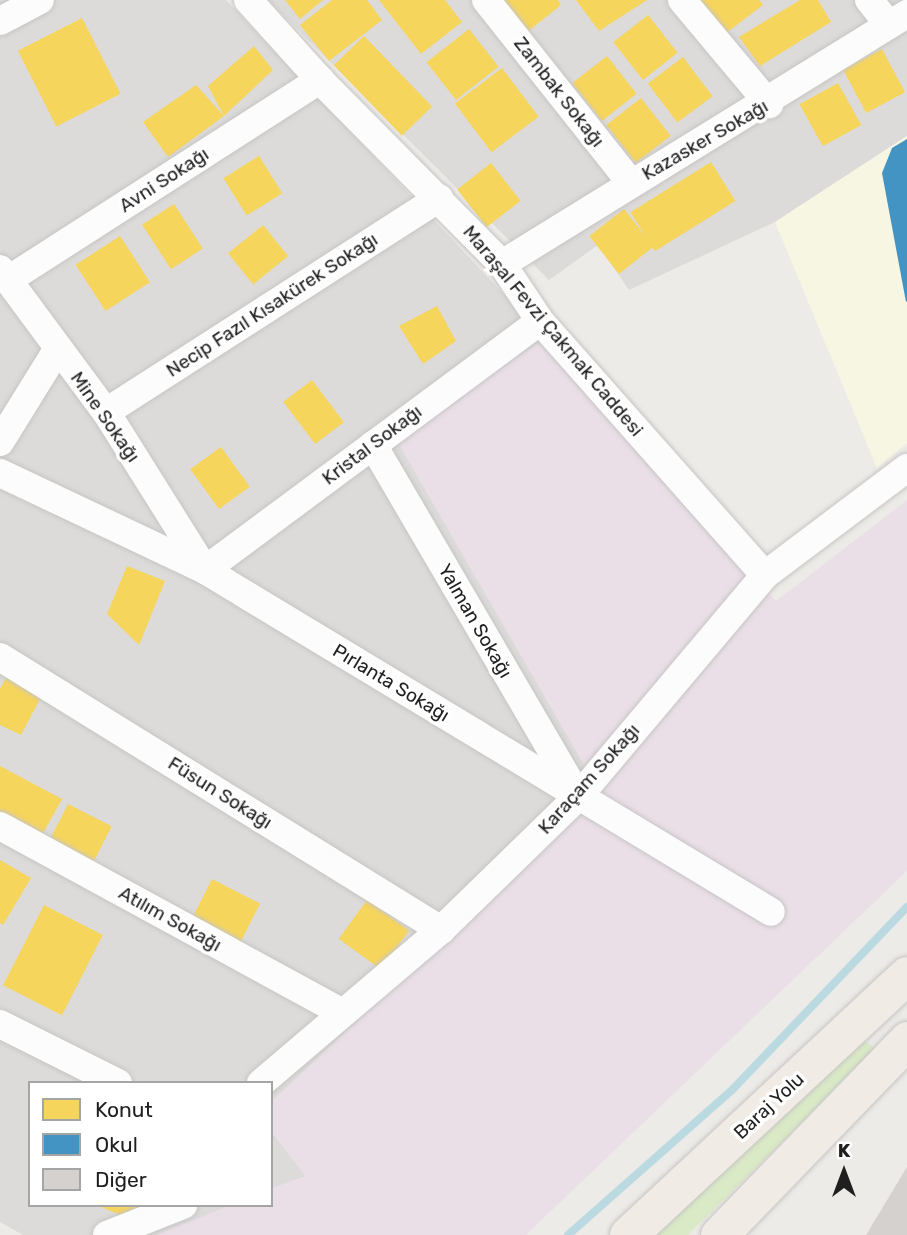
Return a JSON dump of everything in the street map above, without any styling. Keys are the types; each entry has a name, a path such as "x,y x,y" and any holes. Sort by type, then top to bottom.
{"main road":[{"name":"Baraj Yolu","path":"628,1235 907,975"},
{"path":"719,1235 907,1040"}],"street":[{"path":"0,21 40,0"},
{"name":"Maraşal Fevzi Çakmak Caddesi","path":"248,0 320,80 502,264 540,321 765,575"},
{"name":"Zambak Sokağı","path":"486,0 631,183"},
{"path":"682,0 769,104"},
{"path":"869,0 898,20"},
{"name":"Kazasker Sokağı","path":"502,264 631,183 769,104 898,20"},
{"name":"Avni Sokağı","path":"3,275 320,80"},
{"name":"Necip Fazıl Kısakürek Sokağı","path":"106,412 439,198"},
{"name":"Mine Sokağı","path":"3,275 57,351 106,412 205,570"},
{"name":"Kristal Sokağı","path":"205,570 540,321"},
{"path":"0,443 57,351"},
{"name":"Yalman Sokağı","path":"373,445 578,797"},
{"name":"Karaçam Sokağı","path":"263,1081 341,1012 441,930 578,797 765,575 907,468"},
{"name":"Pırlanta Sokağı","path":"0,474 205,570 771,912"},
{"name":"Füsun Sokağı","path":"0,657 441,930"},
{"name":"Atılım Sokağı","path":"0,826 341,1012"},
{"path":"0,1024 114,1081"},
{"path":"107,1235 179,1207"}],"shaded area":[{"path":"0,0 226,0 546,339 601,794 273,1100 273,1081 28,1081 28,1207 227,1207 157,1235 23,1235 0,1222"},
{"path":"268,0 907,0 907,136 775,222 629,290 598,245 549,280"},
{"path":"907,136 907,443 877,468 775,222"},
{"path":"546,339 776,601 907,500 907,871 526,1235 157,1235 227,1207 273,1207 273,1188 306,1176 273,1134 273,1100 601,794 393,434"},
{"path":"273,1134 306,1176 273,1188"}],"green space":[{"path":"865,1041 876,1049 688,1235 651,1235"}],"building: Konut":[{"path":"285,0 323,0 300,19"},
{"path":"332,0 367,0 382,20 329,61 300,25"},
{"path":"379,0 445,0 462,22 421,54"},
{"path":"501,0 558,0 561,5 527,32"},
{"path":"576,0 647,0 599,31"},
{"path":"693,0 759,0 763,5 721,37"},
{"path":"800,0 818,0 831,22 760,66 739,37"},
{"path":"648,15 678,53 643,80 613,42"},
{"path":"82,18 121,94 56,126 18,51"},
{"path":"469,29 499,67 456,100 426,62"},
{"path":"364,36 432,106 402,136 334,65"},
{"path":"254,46 273,70 224,116 208,86"},
{"path":"882,49 905,92 866,113 843,70"},
{"path":"607,56 637,94 602,121 572,83"},
{"path":"683,57 712,96 677,123 648,83"},
{"path":"502,68 539,117 492,152 455,104"},
{"path":"838,83 861,125 823,146 800,104"},
{"path":"196,85 224,116 168,157 143,122"},
{"path":"641,98 671,136 636,163 606,125"},
{"path":"259,156 282,193 247,216 223,178"},
{"path":"711,162 735,201 655,251 630,212"},
{"path":"491,163 521,201 487,227 457,189"},
{"path":"174,204 203,248 171,269 142,225"},
{"path":"624,209 654,247 619,274 589,236"},
{"path":"263,225 288,256 253,284 228,253"},
{"path":"120,236 150,282 106,311 76,265"},
{"path":"437,306 456,341 423,364 399,326"},
{"path":"312,380 344,422 315,444 283,402"},
{"path":"221,447 250,487 219,509 190,469"},
{"path":"127,566 165,581 139,645 107,614"},
{"path":"8,674 43,693 21,735 0,725 0,689"},
{"path":"0,766 62,799 42,835 0,812"},
{"path":"68,804 112,826 90,868 47,846"},
{"path":"0,860 31,878 3,925 0,923"},
{"path":"212,879 260,904 239,945 191,921"},
{"path":"367,900 409,931 381,969 339,939"},
{"path":"44,905 103,935 62,1015 3,985"},
{"path":"102,1207 138,1207 120,1215"}],"building: Okul":[{"path":"907,139 906,302 882,173 892,148"}],"building: Diğer":[{"path":"907,1167 907,1235 866,1235"}],"waterway":[{"path":"568,1235 732,1090 907,907"}]}
